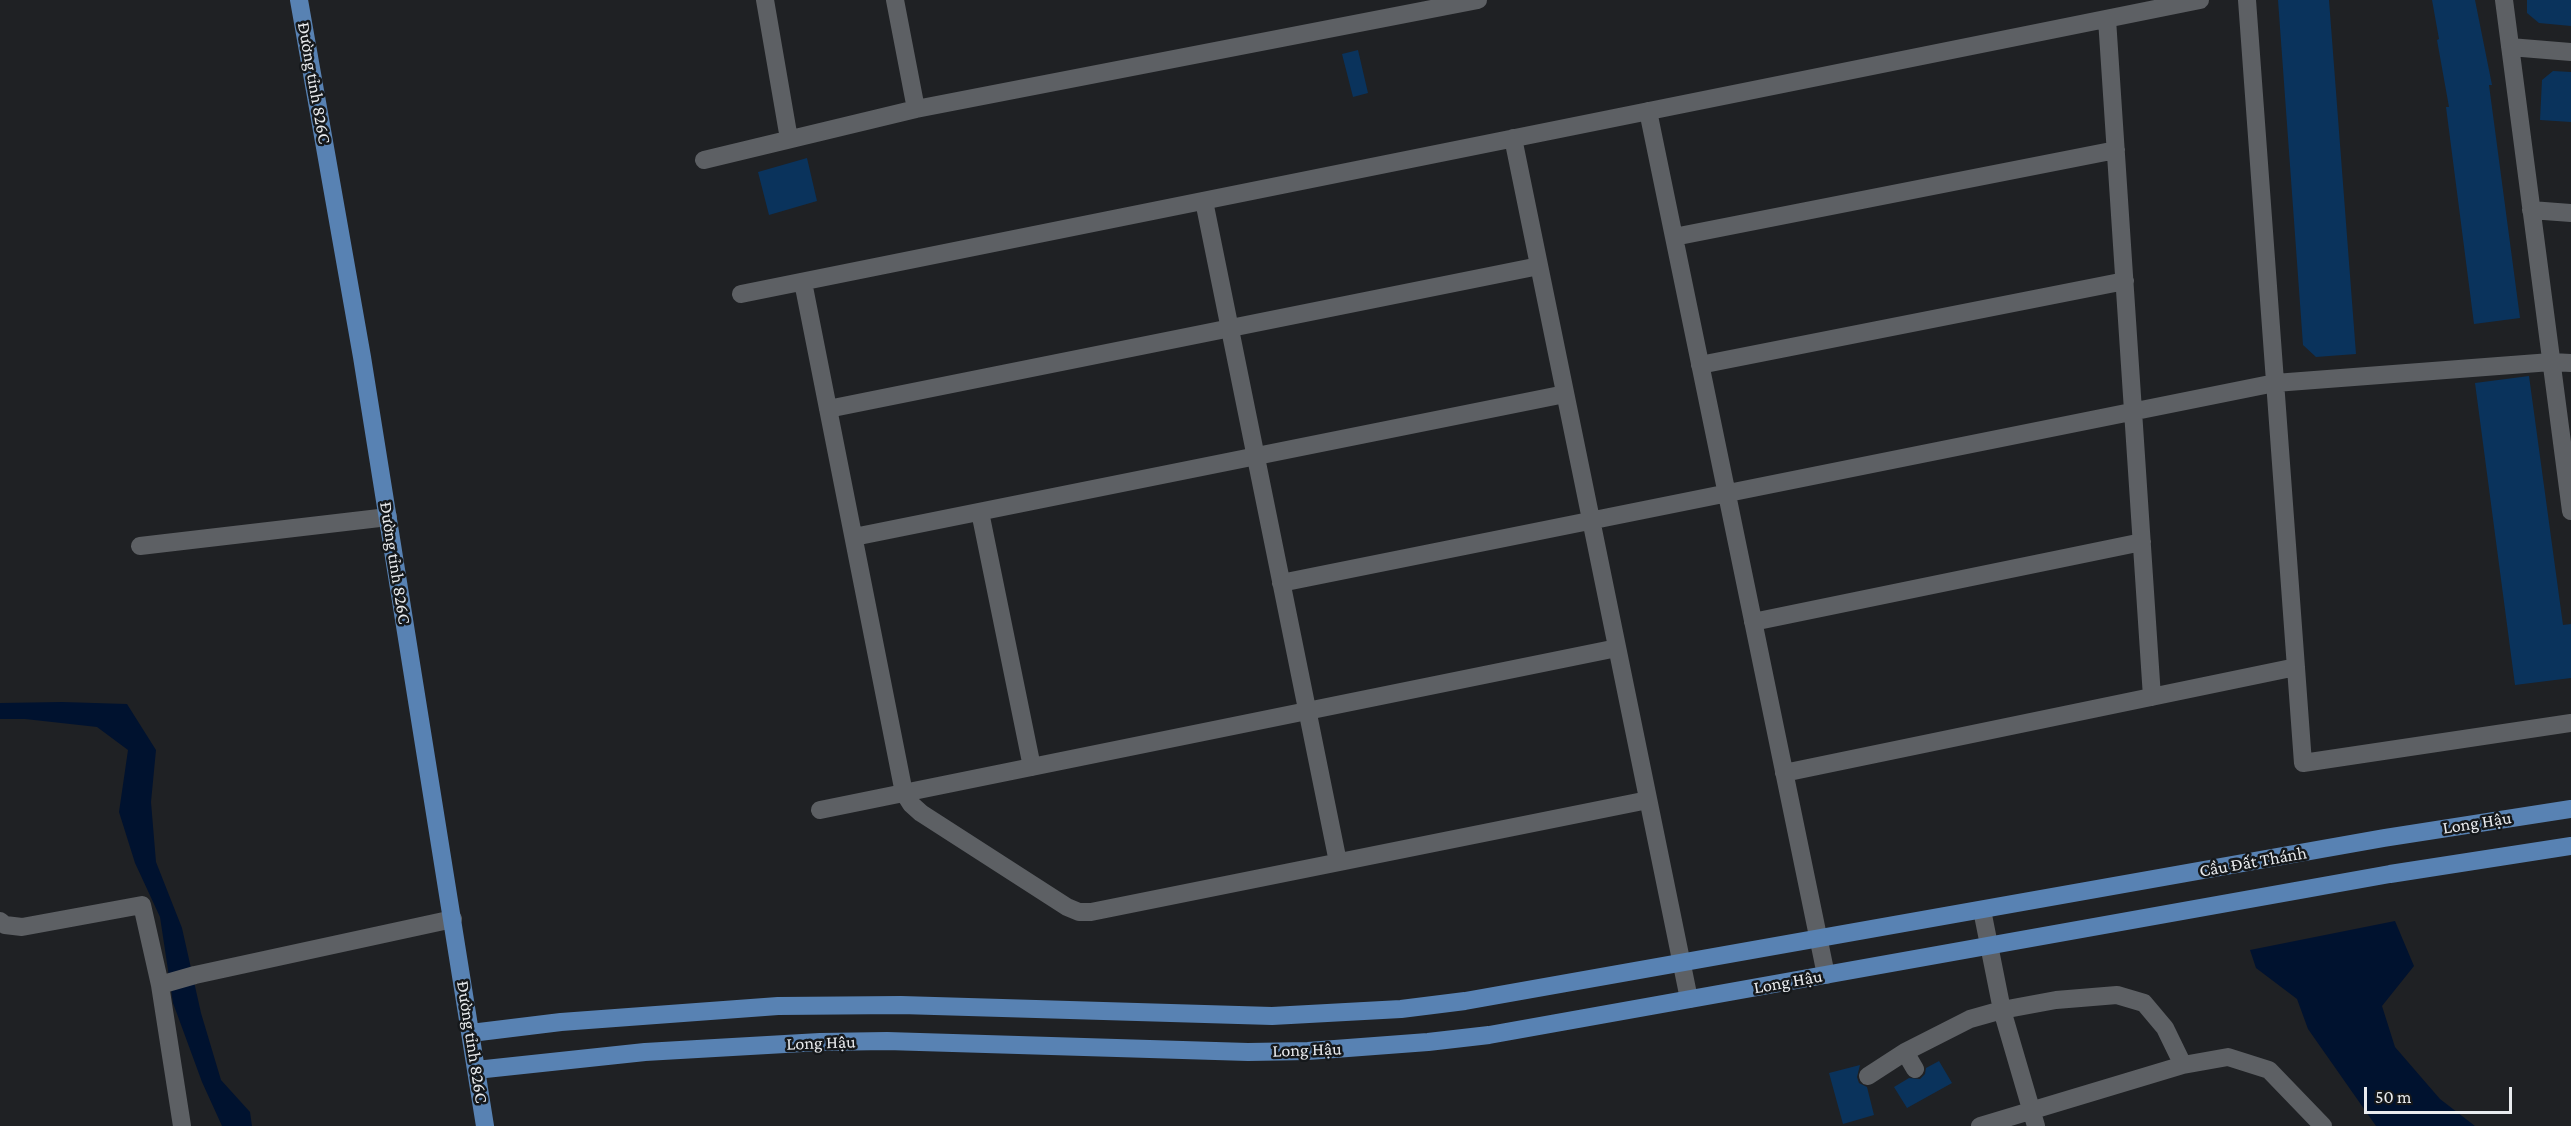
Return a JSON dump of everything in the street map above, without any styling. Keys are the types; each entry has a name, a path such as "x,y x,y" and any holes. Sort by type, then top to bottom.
{"main road":[{"name":"Đường tỉnh 826C","path":"299,0 388,517 485,1126"},
{"name":"Long Hậu","path":"2384,838 2571,809"},
{"name":"Cầu Đất Thánh","path":"2121,886 2384,838"},
{"name":"Long Hậu","path":"2390,873 2571,846"},
{"name":"Cầu Đất Thánh","path":"2128,921 2390,873"},
{"name":"Long Hậu","path":"471,1033 561,1022 778,1006 901,1005 1272,1016 1347,1013 1465,1001 2121,886"},
{"name":"Long Hậu","path":"477,1071 645,1052 820,1042 887,1041 1248,1052 1308,1051 1428,1042 1489,1035 2128,921"}],"street":[{"path":"765,0 789,139"},
{"path":"895,0 916,109"},
{"path":"704,160 916,109 1478,0"},
{"path":"741,294 2200,0"},
{"path":"2247,0 2303,763 2571,723"},
{"path":"2504,0 2571,511"},
{"path":"2107,19 2152,696"},
{"path":"2510,47 2571,52"},
{"path":"1648,111 1826,975"},
{"path":"1513,138 1689,999"},
{"path":"1674,237 2116,150"},
{"path":"1204,201 1338,862"},
{"path":"2531,210 2571,213"},
{"path":"828,409 1539,266"},
{"path":"1700,365 2125,281"},
{"path":"803,282 904,793 910,804 921,813 1066,907 1079,912 1091,912 1648,800"},
{"path":"1281,583 2275,383 2550,362 2571,363"},
{"path":"854,537 1565,394"},
{"path":"980,512 1032,767"},
{"path":"140,546 388,517"},
{"path":"1753,622 2142,542"},
{"path":"820,810 1617,648"},
{"path":"1784,773 2296,667"},
{"path":"0,921 5,925 22,927 142,905 164,984 182,1126"},
{"path":"1982,910 2002,1010 2034,1119"},
{"path":"164,984 195,975 453,919"},
{"path":"1868,1076 1905,1052 1970,1019 2002,1010 2056,1000 2117,995 2144,1003 2165,1028 2184,1065"},
{"path":"1905,1052 1915,1069"},
{"path":"1980,1126 2034,1119 2184,1065 2228,1057 2269,1070 2323,1126"}],"water":[{"path":"0,703 127,704 156,750 151,802 156,862 182,928 201,1013 221,1080 250,1112 252,1126 222,1126 202,1082 173,1003 160,917 135,863 119,812 128,750 97,727 25,719 0,719"},
{"path":"2395,921 2414,966 2382,1006 2395,1047 2440,1099 2475,1126 2376,1126 2308,1029 2297,999 2256,968 2250,950"}],"building":[{"path":"2278,0 2329,0 2356,354 2316,357 2303,345"},
{"path":"2432,0 2475,0 2492,85 2489,85 2520,318 2474,324 2446,107 2449,107"},
{"path":"2527,0 2571,0 2571,26 2539,23 2527,13"},
{"path":"1358,50 1368,93 1353,97 1342,54"},
{"path":"2553,71 2571,72 2571,122 2540,120 2542,80"},
{"path":"807,158 817,201 769,215 758,172"},
{"path":"2529,376 2563,625 2571,624 2571,678 2515,685 2475,383"},
{"path":"1939,1061 1952,1083 1907,1108 1894,1087 1909,1078 1920,1079 1925,1074 1926,1068"},
{"path":"1860,1065 1857,1077 1859,1083 1867,1087 1874,1115 1843,1124 1829,1073"}]}
